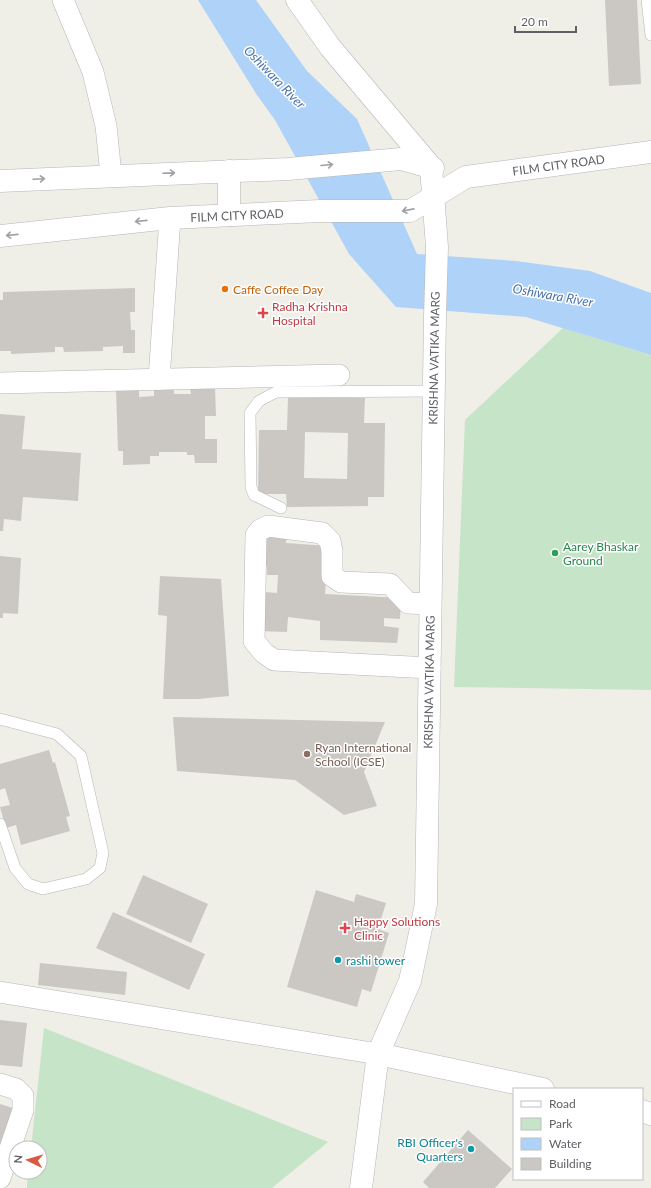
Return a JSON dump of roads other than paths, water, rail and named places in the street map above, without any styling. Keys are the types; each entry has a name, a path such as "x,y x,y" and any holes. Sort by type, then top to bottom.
{"street":[{"path":"62,0 93,72 106,126 111,175"},
{"path":"297,0 330,47 431,167"},
{"name":"FILM CITY ROAD","path":"0,236 170,218 320,211 410,211 466,177 651,152"},
{"name":"FILM CITY ROAD","path":"0,181 111,175 288,169 401,159 466,177"},
{"name":"KRISHNA VATIKA MARG","path":"362,1188 378,1054 410,981 426,904 437,247 431,167"},
{"path":"229,171 229,215"},
{"path":"159,379 170,218"},
{"path":"0,383 340,375"},
{"path":"430,604 408,603 390,584 341,582 332,576 332,551 330,541 322,533 268,526 260,530 256,535 254,641 264,653 274,660 430,668"},
{"path":"0,992 378,1054 538,1088"},
{"path":"0,1084 16,1089 23,1096 23,1110 0,1178"}],"lane":[{"path":"647,0 651,35"},
{"path":"281,508 254,495 251,487 250,413 259,402 276,392 434,391"},
{"path":"0,719 57,734 81,756 104,853 100,868 86,879 43,889 28,884 15,868 0,824"}],"water":[{"name":"Oshiwara River","path":"198,0 256,0 307,71 357,119 417,254 516,261 590,271 651,293 651,355 526,317 396,307 349,254 275,120 257,95"}],"place":[{"name":"Caffe Coffee Day","path":"225,289"},
{"name":"Radha Krishna Hospital","path":"263,313"},
{"name":"Aarey Bhaskar Ground","path":"555,553"},
{"name":"Ryan International School (ICSE)","path":"307,754"},
{"name":"Happy Solutions Clinic","path":"345,928"},
{"name":"rashi tower","path":"338,960"},
{"name":"RBI Officer's Quarters","path":"471,1149"}]}
